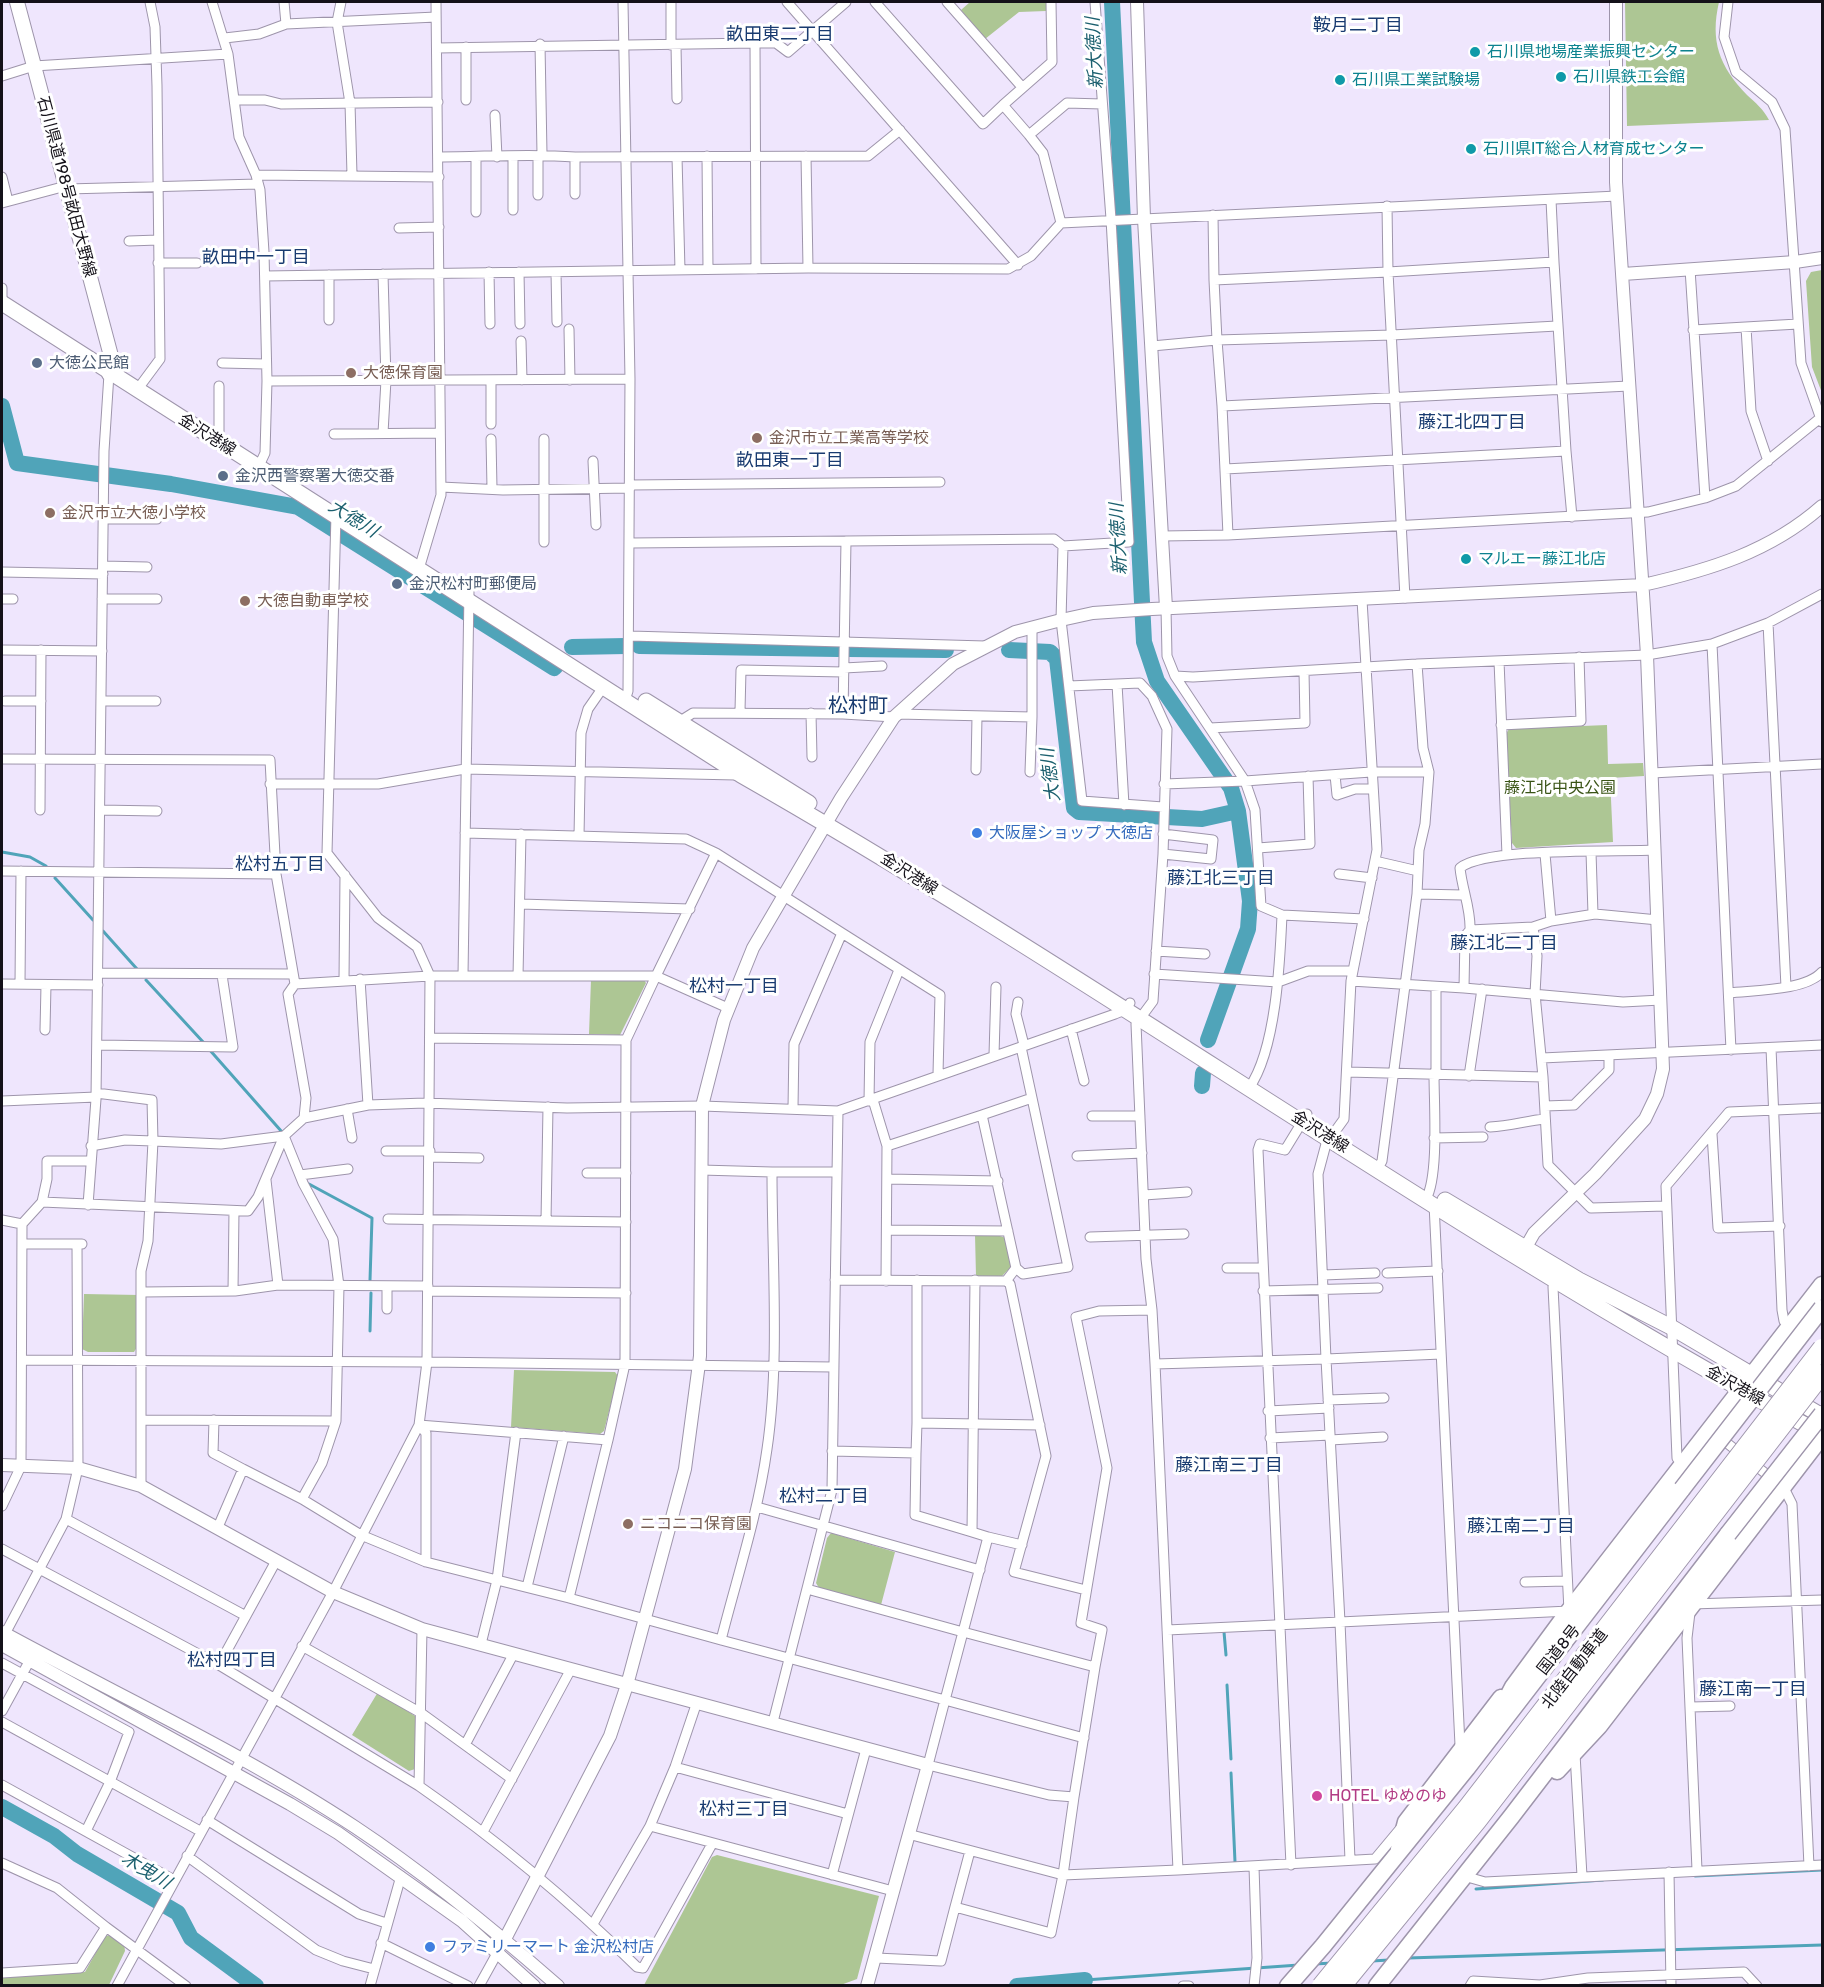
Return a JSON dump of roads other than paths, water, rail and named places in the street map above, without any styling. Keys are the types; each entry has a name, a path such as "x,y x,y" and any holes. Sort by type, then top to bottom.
{"highway":[{"path":"1467,1767 1514,1687 1569,1611 1792,1327 1822,1284"},
{"name":"国道8号","path":"1288,1986 1467,1767 1822,1308"},
{"name":"北陸自動車道","path":"1321,1986 1466,1809 1822,1347"},
{"name":"北陸自動車道","path":"1342,1986 1478,1820 1822,1374"},
{"path":"1377,1986 1822,1415"},
{"path":"1534,1787 1575,1754 1599,1726 1691,1604 1784,1488 1822,1435"},
{"path":"1398,1853 1406,1822 1501,1699 1514,1687"}],"main road":[{"name":"石川県道198号畝田大野線","path":"17,2 111,356 110,369"},
{"name":"金沢港線","path":"2,296 110,369 260,464 336,521 420,564 469,605 604,686 627,695"},
{"name":"金沢港線","path":"469,605 627,695 829,819 1430,1198 1523,1252 1671,1327 1822,1415"},
{"name":"金沢港線","path":"676,726 741,775 829,819"},
{"name":"金沢港線","path":"1523,1252 1556,1281 1822,1435"}],"street":[{"path":"139,387 160,359 156,59 150,2"},
{"path":"212,2 218,27 225,38 236,100 239,137 257,180 265,276 267,381 265,453 260,464"},
{"path":"285,2 286,24"},
{"path":"341,2 337,22 350,104 352,175"},
{"path":"420,564 441,495 436,2"},
{"path":"623,2 631,543 627,695"},
{"path":"671,2 677,99"},
{"path":"787,2 1018,265"},
{"path":"436,48 540,44 776,43 788,52 846,2"},
{"path":"875,2 983,124 1052,62 1051,2"},
{"path":"947,2 1023,87"},
{"path":"631,543 1054,539 1063,546 1129,542 1114,219 1102,104 1095,2"},
{"path":"1137,2 1144,219 1167,656 1175,676 1210,728 1255,810 1261,906 1281,915 1364,919"},
{"path":"1523,1252 1534,1233 1576,1193 1645,1119 1658,1094 1663,1054 1647,655 1617,196 1616,2"},
{"path":"1162,536 1228,535 1637,512 1705,498 1736,486 1821,421 1800,363 1785,129 1772,102 1736,72 1725,38 1728,2"},
{"path":"225,38 259,34 286,24 436,17"},
{"path":"755,43 756,269"},
{"path":"538,195 540,44"},
{"path":"466,47 466,100"},
{"path":"2,75 34,66 228,54"},
{"path":"236,100 265,100 282,104 438,102"},
{"path":"1029,135 1067,103 1102,104"},
{"path":"1003,105 1043,153 1061,223"},
{"path":"495,115 497,157"},
{"path":"439,157 868,156 900,130"},
{"path":"706,156 708,269"},
{"path":"807,156 808,268"},
{"path":"476,157 476,212"},
{"path":"513,157 513,210"},
{"path":"575,157 575,194"},
{"path":"677,157 680,270"},
{"path":"2,177 5,202 66,188 157,188 352,175 439,177"},
{"path":"265,276 808,268 1008,269 1031,256 1061,223 1617,196"},
{"path":"1551,200 1557,326 1572,517"},
{"path":"1387,206 1393,399 1405,598"},
{"path":"1213,215 1214,280 1228,535"},
{"path":"399,228 439,226"},
{"path":"129,241 158,240"},
{"path":"1623,274 1795,262 1822,258"},
{"path":"1214,280 1554,262"},
{"path":"158,263 198,263"},
{"path":"1690,269 1705,498"},
{"path":"489,272 490,324"},
{"path":"519,272 520,324"},
{"path":"556,272 557,322"},
{"path":"383,274 386,380 383,433"},
{"path":"329,275 329,320"},
{"path":"1693,330 1798,324"},
{"path":"1152,346 1217,340 1392,335 1557,326"},
{"path":"1746,327 1751,411 1768,461"},
{"path":"569,329 570,380"},
{"path":"521,341 522,380"},
{"path":"222,363 266,364"},
{"path":"88,1205 96,1095 104,474 110,369"},
{"path":"267,381 630,379"},
{"path":"491,381 491,424"},
{"path":"217,437 219,386"},
{"path":"1222,406 1629,386"},
{"path":"334,434 440,433"},
{"path":"491,439 492,488"},
{"path":"544,439 544,542"},
{"path":"1225,469 1398,462 1566,451"},
{"path":"593,461 596,525"},
{"path":"441,488 595,489 630,486 940,482"},
{"path":"479,1986 610,1736 627,1684 686,1469 699,1367 702,1106 728,1008 753,948 829,819 896,716 953,664 986,646 1060,620 1093,613 1166,608 1643,585 1702,572 1748,554 1803,523 1822,506"},
{"path":"104,519 157,519"},
{"path":"117,1986 333,1592 419,1425 427,1362 430,976 417,947 378,918 327,853 336,521"},
{"path":"843,714 846,541"},
{"path":"1063,546 1060,620 1082,801 1124,805 1163,813"},
{"path":"2,572 147,567"},
{"path":"1175,676 1647,655 1712,644 1768,623 1822,594"},
{"path":"2,599 12,599"},
{"path":"102,599 157,600"},
{"path":"1350,1860 1318,1174 1331,1135 1344,1119 1352,976 1377,850 1362,600"},
{"path":"464,975 469,605"},
{"path":"1768,623 1786,987"},
{"path":"1030,772 1032,628"},
{"path":"630,636 845,640 986,646"},
{"path":"1712,644 1731,1050"},
{"path":"2,650 102,651"},
{"path":"40,810 41,651"},
{"path":"1501,725 1581,721 1579,657"},
{"path":"1498,661 1507,855"},
{"path":"1380,1165 1395,1074 1404,986 1418,894 1418,871 1429,772 1423,748 1418,664"},
{"path":"740,711 741,670 844,670 882,666"},
{"path":"1210,728 1305,723 1304,671"},
{"path":"1069,686 1140,683 1152,696 1167,729 1163,854 1153,1001 1136,1024 1145,1236 1155,1364 1178,1870"},
{"path":"1118,684 1124,805"},
{"path":"579,836 581,733 588,709 604,686"},
{"path":"5,701 41,701"},
{"path":"101,701 156,701"},
{"path":"676,726 693,713 740,711 1032,717"},
{"path":"811,713 812,757"},
{"path":"976,770 977,716"},
{"path":"2,759 270,760 276,874 294,979 288,994 306,1098 304,1118"},
{"path":"1652,773 1822,764"},
{"path":"270,784 378,784 465,769 741,775"},
{"path":"1164,784 1371,772 1429,772"},
{"path":"1335,775 1337,795 1355,789 1373,789"},
{"path":"1258,848 1310,844 1308,776"},
{"path":"100,810 157,811"},
{"path":"465,833 686,839 716,853 940,995 938,1074"},
{"path":"518,976 521,834"},
{"path":"1163,834 1213,840 1211,859 1163,854"},
{"path":"1464,988 1465,936 1470,930 1469,906 1463,895 1460,868 1468,861 1507,855 1654,850"},
{"path":"1591,852 1593,915"},
{"path":"568,1598 625,1364 626,1040 716,853"},
{"path":"1545,854 1551,921"},
{"path":"1375,861 1418,871"},
{"path":"2,871 276,874"},
{"path":"21,871 21,984"},
{"path":"1339,874 1372,878"},
{"path":"344,980 345,875"},
{"path":"1418,894 1463,895"},
{"path":"520,904 690,909"},
{"path":"1252,1084 1260,1073 1278,982 1281,915"},
{"path":"1470,930 1533,927 1551,921 1593,915 1658,920"},
{"path":"1533,927 1537,956 1535,994 1542,1058 1548,1165 1591,1208 1666,1206"},
{"path":"793,1108 794,1044 842,933"},
{"path":"1156,951 1205,954"},
{"path":"886,1281 887,1146 871,1101 870,1042 899,969"},
{"path":"1155,974 1278,982 1308,971 1352,976 1404,986 1482,989 1623,1002 1661,1000"},
{"path":"1729,993 1786,987 1817,978 1822,972"},
{"path":"98,973 344,980 464,975 656,976 728,1008"},
{"path":"97,1045 233,1047 222,975"},
{"path":"360,979 368,1105"},
{"path":"2,984 98,985"},
{"path":"45,1030 46,985"},
{"path":"994,1055 996,987"},
{"path":"1436,987 1434,1138 1430,1198 1438,1271 1460,1745 1464,1748"},
{"path":"1469,1076 1482,989"},
{"path":"982,1115 1016,1268 1023,1274 1068,1267 1022,1046 1016,1014 1018,1002"},
{"path":"42,1202 248,1211 266,1180 284,1136 304,1118 368,1105 430,1103 548,1107 702,1106 838,1111 1071,1029 1127,1006"},
{"path":"1071,1029 1084,1081"},
{"path":"430,1038 626,1040"},
{"path":"1542,1058 1822,1045"},
{"path":"1771,1048 1782,1310 1784,1320 1792,1327"},
{"path":"1545,1106 1574,1105 1610,1070 1610,1056"},
{"path":"1347,1072 1543,1077"},
{"path":"2,1101 96,1095 152,1100 153,1141 148,1241 141,1271 143,1292 141,1486"},
{"path":"887,1146 1032,1098"},
{"path":"546,1221 548,1107"},
{"path":"1683,1464 1677,1458 1666,1186 1729,1112 1822,1108"},
{"path":"347,1109 352,1138"},
{"path":"773,1722 825,1526 832,1490 835,1172 838,1111"},
{"path":"1092,1116 1140,1116"},
{"path":"1291,1865 1268,1411 1258,1150 1260,1144 1285,1150 1304,1118"},
{"path":"1490,1127 1520,1125 1525,1121 1545,1119"},
{"path":"1712,1134 1718,1228 1780,1226"},
{"path":"91,1146 125,1140 221,1144 284,1136"},
{"path":"284,1136 300,1175 333,1239 339,1286 336,1421 322,1463 302,1499"},
{"path":"1434,1138 1483,1137"},
{"path":"386,1151 479,1158"},
{"path":"1077,1156 1142,1153"},
{"path":"2,1506 21,1466 22,1224 42,1202 47,1179 47,1161 91,1161"},
{"path":"300,1175 348,1169"},
{"path":"700,1170 835,1172"},
{"path":"721,1640 757,1507 767,1448 772,1367 772,1172"},
{"path":"587,1173 626,1173"},
{"path":"887,1179 998,1181"},
{"path":"266,1180 278,1285"},
{"path":"1144,1195 1187,1192"},
{"path":"233,1291 234,1211"},
{"path":"388,1219 626,1222"},
{"path":"2,1220 22,1224"},
{"path":"887,1230 1008,1231"},
{"path":"1090,1237 1184,1234"},
{"path":"3,1637 66,1519 78,1468 79,1244 22,1244"},
{"path":"1006,1281 1016,1268"},
{"path":"1227,1268 1262,1268"},
{"path":"1387,1273 1438,1271"},
{"path":"1323,1275 1375,1273"},
{"path":"835,1280 1006,1281 1010,1284 1046,1456 1014,1572 1086,1590"},
{"path":"917,1280 915,1515 1023,1545"},
{"path":"972,1532 975,1281"},
{"path":"1167,1630 1569,1611 1553,1287 1556,1281"},
{"path":"143,1292 233,1291 278,1285 626,1293"},
{"path":"387,1286 387,1309"},
{"path":"1263,1291 1378,1288"},
{"path":"955,1907 1051,1933 1063,1875 1102,1630 1081,1623 1107,1468 1076,1317 1099,1311 1152,1311"},
{"path":"1155,1364 1441,1354"},
{"path":"22,1360 337,1360 699,1367 833,1367"},
{"path":"1268,1411 1384,1398"},
{"path":"142,1420 336,1421"},
{"path":"214,1420 213,1453 302,1499 361,1535 426,1562 527,1587 1084,1738"},
{"path":"917,1423 1040,1425"},
{"path":"419,1425 608,1440"},
{"path":"419,1425 426,1433 426,1562"},
{"path":"1711,1431 1784,1488 1792,1504 1809,1866"},
{"path":"481,1644 497,1580 516,1432"},
{"path":"527,1587 564,1436"},
{"path":"1270,1438 1383,1437"},
{"path":"832,1451 916,1453"},
{"path":"2,1465 78,1468 141,1486 333,1592 422,1629 928,1765 1049,1795 1074,1797"},
{"path":"218,1527 243,1469"},
{"path":"757,1507 980,1570"},
{"path":"66,1519 246,1616"},
{"path":"869,1980 988,1537"},
{"path":"2,1549 274,1696 419,1786 484,1830 593,1924 637,1967 643,1968 712,1844"},
{"path":"219,1665 276,1561"},
{"path":"1525,1582 1566,1581"},
{"path":"807,1589 1095,1667"},
{"path":"1697,1870 1687,1638 1691,1604 1822,1600"},
{"path":"419,1786 422,1629"},
{"path":"3,1637 30,1660 290,1804 401,1876 497,1952 534,1986"},
{"path":"3,1637 239,1760 354,1826 408,1864 505,1939 558,1986"},
{"path":"302,1646 421,1713 512,1779"},
{"path":"465,1745 514,1653"},
{"path":"2,1711 30,1660"},
{"path":"2,1663 116,1724 129,1732 129,1736"},
{"path":"484,1830 571,1669"},
{"path":"593,1924 650,1826 675,1767 697,1702"},
{"path":"1691,1707 1730,1706"},
{"path":"86,1831 138,1720"},
{"path":"2,1722 200,1831"},
{"path":"832,1875 866,1749"},
{"path":"1575,1754 1581,1876"},
{"path":"675,1767 848,1814"},
{"path":"2,1785 86,1831 172,1884"},
{"path":"207,1820 359,1914 386,1923"},
{"path":"908,1834 1063,1875 1375,1859 1406,1822"},
{"path":"650,1826 893,1891"},
{"path":"876,1958 941,1961 970,1851"},
{"path":"187,1856 316,1950 343,1961 374,1969"},
{"path":"2,1863 57,1888 182,1984"},
{"path":"1464,1876 1485,1882 1822,1865"},
{"path":"1254,1867 1257,1958 1255,1982"},
{"path":"1669,1872 1671,1986"},
{"path":"370,1986 401,1876"},
{"path":"2,1973 80,1968 106,1927"},
{"path":"381,1943 468,1986"},
{"path":"1470,1986 1473,1981 1540,1985 1671,1970 1744,1972 1757,1986"},
{"path":"1611,1986 1619,1976"},
{"path":"1183,1986 1189,1986"}],"waterway":[{"name":"新大徳川","path":"1112,2 1144,642 1157,681 1231,788 1238,811 1250,901 1248,929 1208,1040"},
{"name":"大徳川","path":"2,406 17,463 171,484 298,507 554,668 556,666"},
{"name":"大徳川","path":"572,647 626,646"},
{"name":"大徳川","path":"639,646 838,649"},
{"name":"大徳川","path":"848,649 946,650"},
{"name":"大徳川","path":"1009,650 1050,652 1057,659 1074,808 1079,812 1202,819 1238,811"},
{"path":"2,852 30,857 46,866"},
{"path":"55,878 93,920"},
{"path":"103,931 137,969"},
{"path":"146,980 204,1043"},
{"path":"208,1048 282,1132"},
{"name":"新大徳川","path":"1202,1086 1203,1073"},
{"path":"309,1184 372,1218 370,1280"},
{"path":"370,1331 371,1293"},
{"path":"1224,1632 1226,1655"},
{"path":"1227,1685 1231,1759"},
{"path":"1231,1773 1235,1862"},
{"name":"木曳川","path":"2,1807 54,1836 77,1854 178,1913 191,1938 256,1986"},
{"path":"1695,1876 1822,1870"},
{"path":"1476,1889 1603,1880"},
{"path":"1408,1958 1822,1945"},
{"path":"1372,1961 1389,1960"},
{"path":"1315,1964 1332,1963"},
{"path":"1085,1980 1299,1965"},
{"name":"木曳川","path":"1017,1986 1085,1980"}],"place":[{"name":"石川県地場産業振興センター","path":"1475,52"},
{"name":"石川県鉄工会館","path":"1561,77"},
{"name":"石川県工業試験場","path":"1340,80"},
{"name":"石川県IT総合人材育成センター","path":"1471,149"},
{"name":"大徳公民館","path":"37,363"},
{"name":"大徳保育園","path":"351,373"},
{"name":"金沢市立工業高等学校","path":"757,438"},
{"name":"金沢西警察署大徳交番","path":"223,476"},
{"name":"金沢市立大徳小学校","path":"50,513"},
{"name":"マルエー藤江北店","path":"1466,559"},
{"name":"金沢松村町郵便局","path":"397,584"},
{"name":"大徳自動車学校","path":"245,601"},
{"name":"大阪屋ショップ 大徳店","path":"977,833"},
{"name":"ニコニコ保育園","path":"628,1524"},
{"name":"HOTEL ゆめのゆ","path":"1317,1796"},
{"name":"ファミリーマート 金沢松村店","path":"430,1947"}],"district":[{"name":"鞍月二丁目","path":"1358,26"},
{"name":"畝田東二丁目","path":"780,35"},
{"name":"畝田中一丁目","path":"256,258"},
{"name":"藤江北四丁目","path":"1472,423"},
{"name":"畝田東一丁目","path":"790,461"},
{"name":"松村町","path":"858,706"},
{"name":"松村五丁目","path":"280,865"},
{"name":"藤江北三丁目","path":"1221,879"},
{"name":"藤江北二丁目","path":"1504,944"},
{"name":"松村一丁目","path":"734,987"},
{"name":"藤江南三丁目","path":"1229,1466"},
{"name":"松村二丁目","path":"824,1497"},
{"name":"藤江南二丁目","path":"1521,1527"},
{"name":"松村四丁目","path":"232,1661"},
{"name":"藤江南一丁目","path":"1753,1690"},
{"name":"松村三丁目","path":"744,1810"}],"park label":[{"name":"藤江北中央公園","path":"1560,788"}]}
